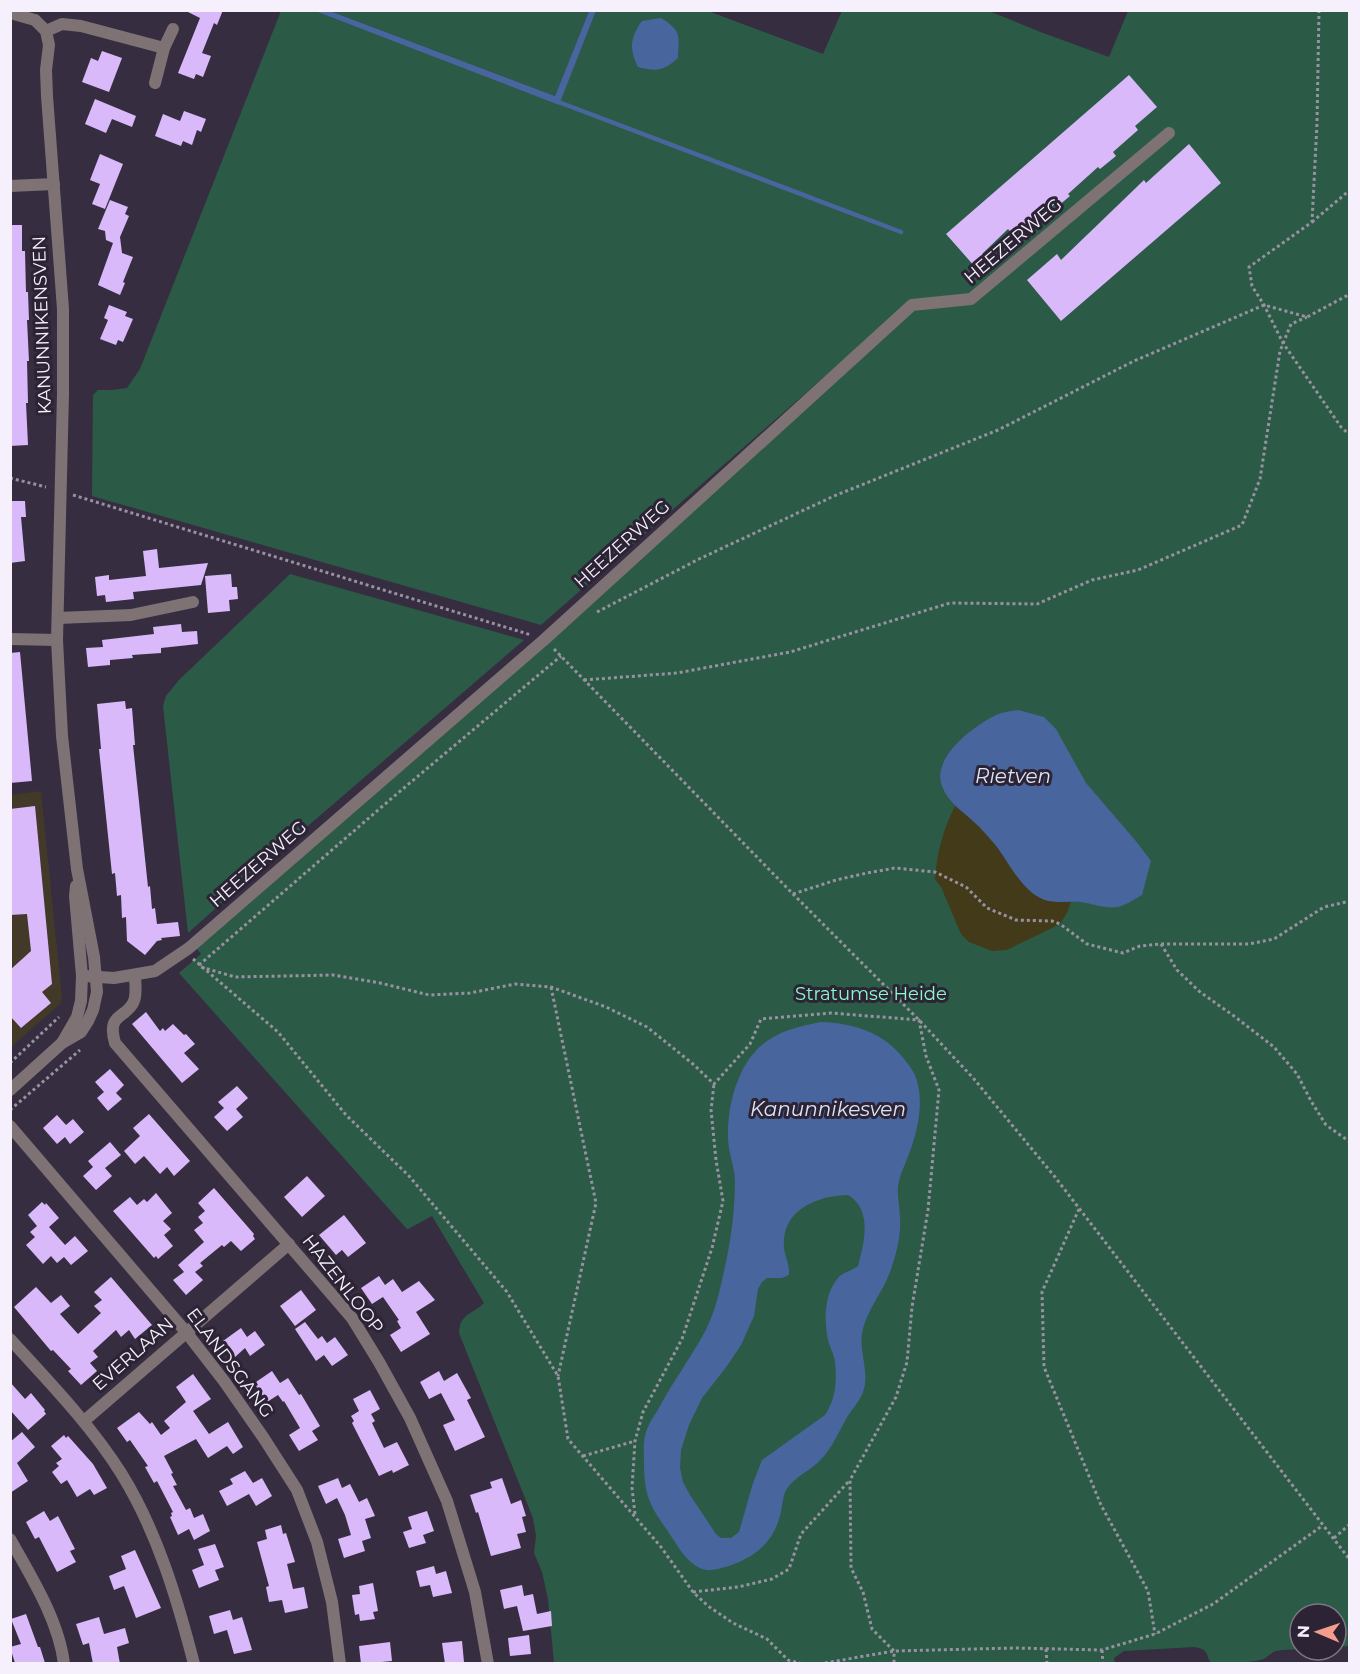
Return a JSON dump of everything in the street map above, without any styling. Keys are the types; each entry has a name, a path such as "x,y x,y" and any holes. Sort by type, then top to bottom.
{"street":[{"path":"10,13 35,20 46,31 62,24 81,26 164,48"},
{"path":"155,83 164,48 173,29"},
{"name":"KANUNNIKENSVEN","path":"46,31 49,45 46,69 47,96 63,309 57,640 62,736 77,869 97,977"},
{"name":"HEEZERWEG","path":"82,976 114,978 155,971 189,948 545,639 912,305 971,299 1169,133"},
{"path":"10,186 54,184"},
{"path":"58,618 131,615 193,602"},
{"path":"10,639 57,640"},
{"name":"KANUNNIKENSVEN","path":"77,869 75,896 82,976"},
{"name":"HAZENLOOP","path":"135,975 135,1000 114,1023 111,1031 115,1042 352,1318 379,1362 410,1418 447,1501 475,1592 488,1664"},
{"path":"62,1043 77,1017 81,1001 82,976"},
{"path":"10,1090 62,1043 81,1032 88,1022 95,1001 97,977"},
{"name":"ELANDSGANG","path":"10,1126 186,1332 257,1427 297,1490 316,1542 332,1602 340,1664"},
{"name":"EVERLAAN","path":"84,1421 289,1244"},
{"path":"10,1339 84,1421 121,1473 138,1503 179,1605 194,1664"},
{"path":"10,1539 52,1620 64,1664"}],"path":[{"path":"1312,222 1319,10"},
{"path":"1350,190 1312,222 1249,267 1252,286 1283,343 1341,427 1350,435"},
{"path":"584,680 677,673 790,652 950,603 1037,604 1092,580 1138,570 1242,525 1260,479 1280,351 1291,324 1350,294"},
{"path":"596,612 699,559 834,496 998,430 1134,361 1264,305 1307,317"},
{"path":"10,478 60,491 545,639 919,1020 974,1079 1055,1177 1350,1560"},
{"path":"199,964 561,656"},
{"path":"793,894 836,880 895,868 935,872 966,887 987,908 1016,920 1052,921 1060,924 1087,944 1123,953 1140,946 1161,944 1249,944 1274,939 1324,907 1350,901"},
{"path":"1161,944 1177,970 1200,992 1274,1047 1297,1074 1326,1125 1350,1142"},
{"path":"558,1376 507,1292 409,1176 346,1115 278,1032 201,967 235,977 333,975 429,995 470,993 515,984 551,987 606,1007 647,1027 714,1084"},
{"path":"551,987 596,1203 558,1376 568,1439 635,1515 693,1592 708,1606 733,1623 767,1638 788,1660 803,1664"},
{"path":"635,1515 632,1488 635,1441 643,1412 682,1339 712,1248 723,1201 711,1110 714,1084 750,1044 761,1019 831,1013 919,1020"},
{"path":"10,1063 60,1016"},
{"path":"693,1592 738,1587 772,1578 789,1569 801,1534 849,1480 896,1397 906,1362 912,1307 928,1210 939,1090 926,1056 919,1020"},
{"path":"1079,1209 1042,1292 1044,1367 1101,1505 1148,1592 1155,1634"},
{"path":"583,1456 635,1441"},
{"path":"849,1480 851,1568 863,1592 872,1629 894,1651 894,1664"},
{"path":"1334,1538 1350,1524"},
{"path":"819,1664 894,1651 1015,1648 1102,1650 1155,1634 1213,1604 1322,1526"},
{"path":"1046,1649 1047,1664"},
{"path":"1102,1650 1103,1664"}],"shaded area":[{"path":"41,791 62,998 60,1004 11,1047 11,795"}],"green space":[{"name":"Stratumse Heide","path":"281,11 315,11 559,104 596,11 708,11 823,54 842,11 989,11 1109,57 1128,11 1349,11 1349,1646 1348,1602 1288,1602 1288,1650 1279,1650 1251,1662 1213,1663 1210,1662 1204,1650 1194,1647 1124,1651 1114,1658 1115,1664 554,1663 548,1599 542,1572 534,1553 536,1536 533,1518 459,1333 464,1318 484,1303 432,1216 406,1228 179,973 201,954 196,948 872,335 541,625 92,496 93,395 98,390 127,388 140,369"},
{"path":"330,11 589,11 555,96"},
{"path":"290,574 524,640 309,825 188,933 163,706 166,696 179,680"}],"sand":[{"path":"955,806 976,823 1000,850 1014,873 1047,901 1071,902 1060,924 1007,950 992,951 969,942 961,934 941,887 935,879 941,841"}],"water":[{"path":"315,11 330,11 555,96 589,11 596,11 559,105"},
{"path":"661,18 673,27 678,35 678,58 660,69 650,70 638,67 632,49 635,33 642,21"},
{"name":"Rietven","path":"1018,710 1044,717 1056,729 1086,783 1151,861 1142,895 1118,907 1104,907 1081,902 1053,902 1039,898 1023,884 983,831 948,797 942,786 940,775 948,754 966,735 987,720 999,714"},
{"name":"Kanunnikesven","path":"821,1022 843,1024 873,1034 891,1045 915,1075 920,1105 915,1135 898,1186 900,1226 898,1246 887,1279 864,1325 861,1340 865,1385 859,1400 825,1455 787,1488 778,1522 763,1546 739,1562 719,1569 705,1570 683,1554 650,1502 644,1475 644,1439 651,1420 706,1330 719,1295 733,1217 735,1180 728,1131 731,1103 739,1077 750,1058 766,1041 786,1031","holes":["848,1195 861,1209 865,1228 858,1266 842,1274 833,1284 826,1308 828,1340 836,1369 835,1389 831,1402 825,1415 762,1460 739,1532 731,1538 721,1538 716,1534 683,1482 680,1468 681,1450 689,1425 702,1398 741,1345 754,1316 758,1289 762,1282 767,1278 782,1278 789,1275 784,1248 785,1235 794,1215 813,1202 824,1198"]}],"building":[{"path":"184,10 223,10 217,25 214,23 202,53 211,56 203,77 196,74 194,79 178,73 200,18"},
{"path":"102,51 122,58 109,92 82,82 91,58 98,61"},
{"path":"1129,75 1157,107 1135,126 1138,130 1113,152 1116,156 1100,169 1098,167 1058,206 1056,203 1031,224 1034,227 1018,240 1008,229 982,254 987,259 976,268 946,234"},
{"path":"95,99 136,116 132,127 112,119 106,133 85,124"},
{"path":"184,111 206,119 201,132 197,130 192,145 183,141 181,146 155,136 163,114 180,121"},
{"path":"1189,144 1221,183 1061,321 1027,280 1057,254 1061,260 1144,180 1146,183"},
{"path":"100,154 123,164 105,209 92,204 100,184 90,180"},
{"path":"110,200 128,207 125,214 129,216 120,237 122,253 133,257 120,295 98,285 113,243 106,240 105,231 98,229"},
{"path":"10,225 22,225 22,251 25,251 26,292 28,292 29,361 27,361 28,403 26,403 28,445 10,446"},
{"path":"109,305 127,312 125,316 133,319 123,342 118,340 116,345 100,339 108,320 104,318"},
{"path":"10,501 25,501 26,517 21,517 25,561 10,563"},
{"path":"157,549 159,568 208,563 201,585 133,592 134,599 106,602 105,595 97,596 95,577 109,575 109,580 146,576 143,551"},
{"path":"231,574 232,587 237,587 238,599 229,600 230,611 208,613 205,576"},
{"path":"181,624 182,632 197,631 198,644 161,648 161,653 132,655 133,658 110,660 110,665 88,667 86,648 103,647 102,640 154,634 153,627"},
{"path":"20,652 32,781 10,783 10,653"},
{"path":"125,701 126,709 132,708 135,745 133,745 152,909 155,908 157,924 178,922 180,936 161,938 162,940 157,941 145,955 127,941 126,917 122,918 121,895 117,896 115,873 112,874 99,749 101,749 97,704"},
{"path":"35,806 52,984 42,992 51,1003 21,1028 10,1016 10,970 31,951 27,914 10,915 10,809"},
{"path":"146,1012 160,1031 163,1028 165,1031 173,1024 195,1044 184,1053 199,1069 182,1083 132,1024"},
{"path":"110,1069 124,1085 116,1093 122,1099 108,1111 97,1098 104,1092 95,1082"},
{"path":"237,1086 248,1098 236,1109 243,1117 227,1131 214,1117 224,1108 218,1102"},
{"path":"149,1114 190,1161 174,1176 167,1167 160,1174 144,1156 135,1164 124,1151 140,1136 133,1128"},
{"path":"57,1115 66,1125 73,1119 84,1132 70,1144 65,1137 57,1144 43,1128"},
{"path":"110,1142 121,1155 105,1168 112,1176 96,1190 83,1176 93,1167 88,1161"},
{"path":"307,1176 325,1196 302,1217 284,1197"},
{"path":"214,1188 254,1234 255,1239 241,1251 231,1241 224,1247 222,1245 200,1263 203,1266 195,1272 203,1280 186,1295 173,1280 184,1272 178,1265 204,1242 194,1230 203,1223 198,1217 205,1211 198,1203"},
{"path":"156,1193 172,1213 163,1221 171,1229 164,1235 173,1246 158,1259 156,1256 154,1258 113,1211 130,1197 137,1205 144,1199 147,1202"},
{"path":"42,1202 45,1205 46,1203 59,1218 49,1227 65,1245 75,1236 88,1251 71,1265 64,1257 57,1263 51,1256 43,1264 26,1245 35,1237 30,1232 37,1226 28,1215"},
{"path":"344,1215 366,1243 348,1257 342,1250 336,1255 319,1235"},
{"path":"379,1276 385,1285 393,1279 402,1292 419,1281 435,1300 416,1312 430,1334 401,1352 390,1335 401,1328 397,1321 399,1320 383,1297 372,1304 361,1288"},
{"path":"111,1277 152,1325 135,1339 129,1330 121,1337 116,1330 93,1351 98,1357 90,1363 97,1371 81,1385 68,1371 71,1369 53,1350 51,1351 14,1307 36,1287 51,1303 61,1295 70,1306 60,1314 78,1334 101,1313 94,1306 102,1300 94,1292"},
{"path":"301,1290 316,1310 295,1326 280,1306"},
{"path":"305,1322 318,1339 322,1336 327,1343 335,1337 348,1355 332,1366 324,1355 316,1361 295,1329"},
{"path":"241,1328 247,1337 255,1331 265,1345 250,1356 245,1348 235,1357 223,1341"},
{"path":"272,1371 280,1383 288,1378 299,1395 301,1394 320,1426 312,1431 318,1440 299,1451 289,1435 300,1428 284,1401 278,1395 267,1402 256,1386 258,1385 256,1382"},
{"path":"439,1371 444,1381 457,1373 471,1398 467,1400 485,1437 455,1451 443,1425 455,1420 441,1393 429,1399 420,1382"},
{"path":"193,1374 211,1399 193,1411 209,1434 228,1422 243,1447 233,1454 227,1446 208,1458 196,1439 164,1456 177,1485 173,1486 186,1510 190,1508 194,1518 203,1514 210,1531 194,1540 189,1529 178,1535 170,1517 173,1512 157,1481 154,1483 145,1467 148,1466 130,1440 127,1442 117,1428 139,1412 150,1424 152,1422 161,1435 170,1428 164,1421 186,1402 176,1387"},
{"path":"10,1382 25,1399 31,1393 45,1410 46,1414 28,1430 10,1410"},
{"path":"370,1390 380,1409 371,1414 375,1421 372,1423 384,1448 397,1442 409,1465 393,1473 392,1470 379,1476 352,1423 354,1421 351,1416 359,1411 353,1399"},
{"path":"22,1432 35,1447 17,1463 28,1481 10,1493 10,1442"},
{"path":"64,1435 66,1438 68,1436 93,1464 107,1488 94,1495 90,1489 77,1497 67,1480 61,1484 52,1472 59,1466 56,1463 62,1459 51,1446"},
{"path":"245,1471 253,1483 262,1478 272,1496 256,1506 249,1494 227,1506 219,1491 233,1484 230,1479"},
{"path":"338,1478 342,1488 350,1484 359,1502 367,1498 375,1516 365,1519 371,1538 362,1541 365,1551 344,1558 338,1539 351,1535 345,1515 337,1498 326,1504 318,1486"},
{"path":"502,1478 511,1504 521,1500 526,1516 522,1517 526,1532 517,1534 521,1548 491,1556 478,1512 476,1513 470,1495 492,1488 490,1482"},
{"path":"44,1511 50,1521 58,1516 75,1549 70,1551 76,1562 57,1572 39,1537 35,1539 26,1522"},
{"path":"427,1511 434,1531 423,1535 426,1543 409,1548 403,1532 412,1529 408,1517"},
{"path":"281,1525 283,1534 286,1533 295,1562 287,1564 293,1589 304,1587 308,1608 285,1613 282,1600 269,1602 266,1587 269,1586 257,1542 267,1539 265,1530"},
{"path":"215,1544 224,1567 215,1570 219,1580 199,1588 192,1570 204,1565 198,1549"},
{"path":"135,1550 161,1608 136,1618 124,1586 114,1590 109,1576 126,1569 121,1556"},
{"path":"434,1566 436,1574 446,1571 452,1593 433,1597 430,1585 420,1587 416,1571"},
{"path":"373,1583 378,1611 373,1612 375,1619 360,1621 359,1614 355,1615 352,1595 360,1594 359,1586"},
{"path":"522,1585 524,1596 533,1594 537,1614 551,1611 552,1626 523,1631 517,1606 504,1609 500,1590"},
{"path":"230,1610 233,1620 242,1617 252,1650 234,1654 227,1630 214,1634 209,1616"},
{"path":"26,1614 45,1663 15,1663 10,1647 21,1644 11,1619"},
{"path":"99,1617 104,1634 125,1628 129,1643 117,1647 120,1664 93,1664 89,1643 83,1645 76,1624"},
{"path":"529,1635 531,1654 510,1656 508,1638"},
{"path":"462,1641 464,1662 445,1664 442,1643"},
{"path":"390,1642 392,1661 361,1664 359,1646"}],"waterway":[{"path":"556,101 901,232"}]}
